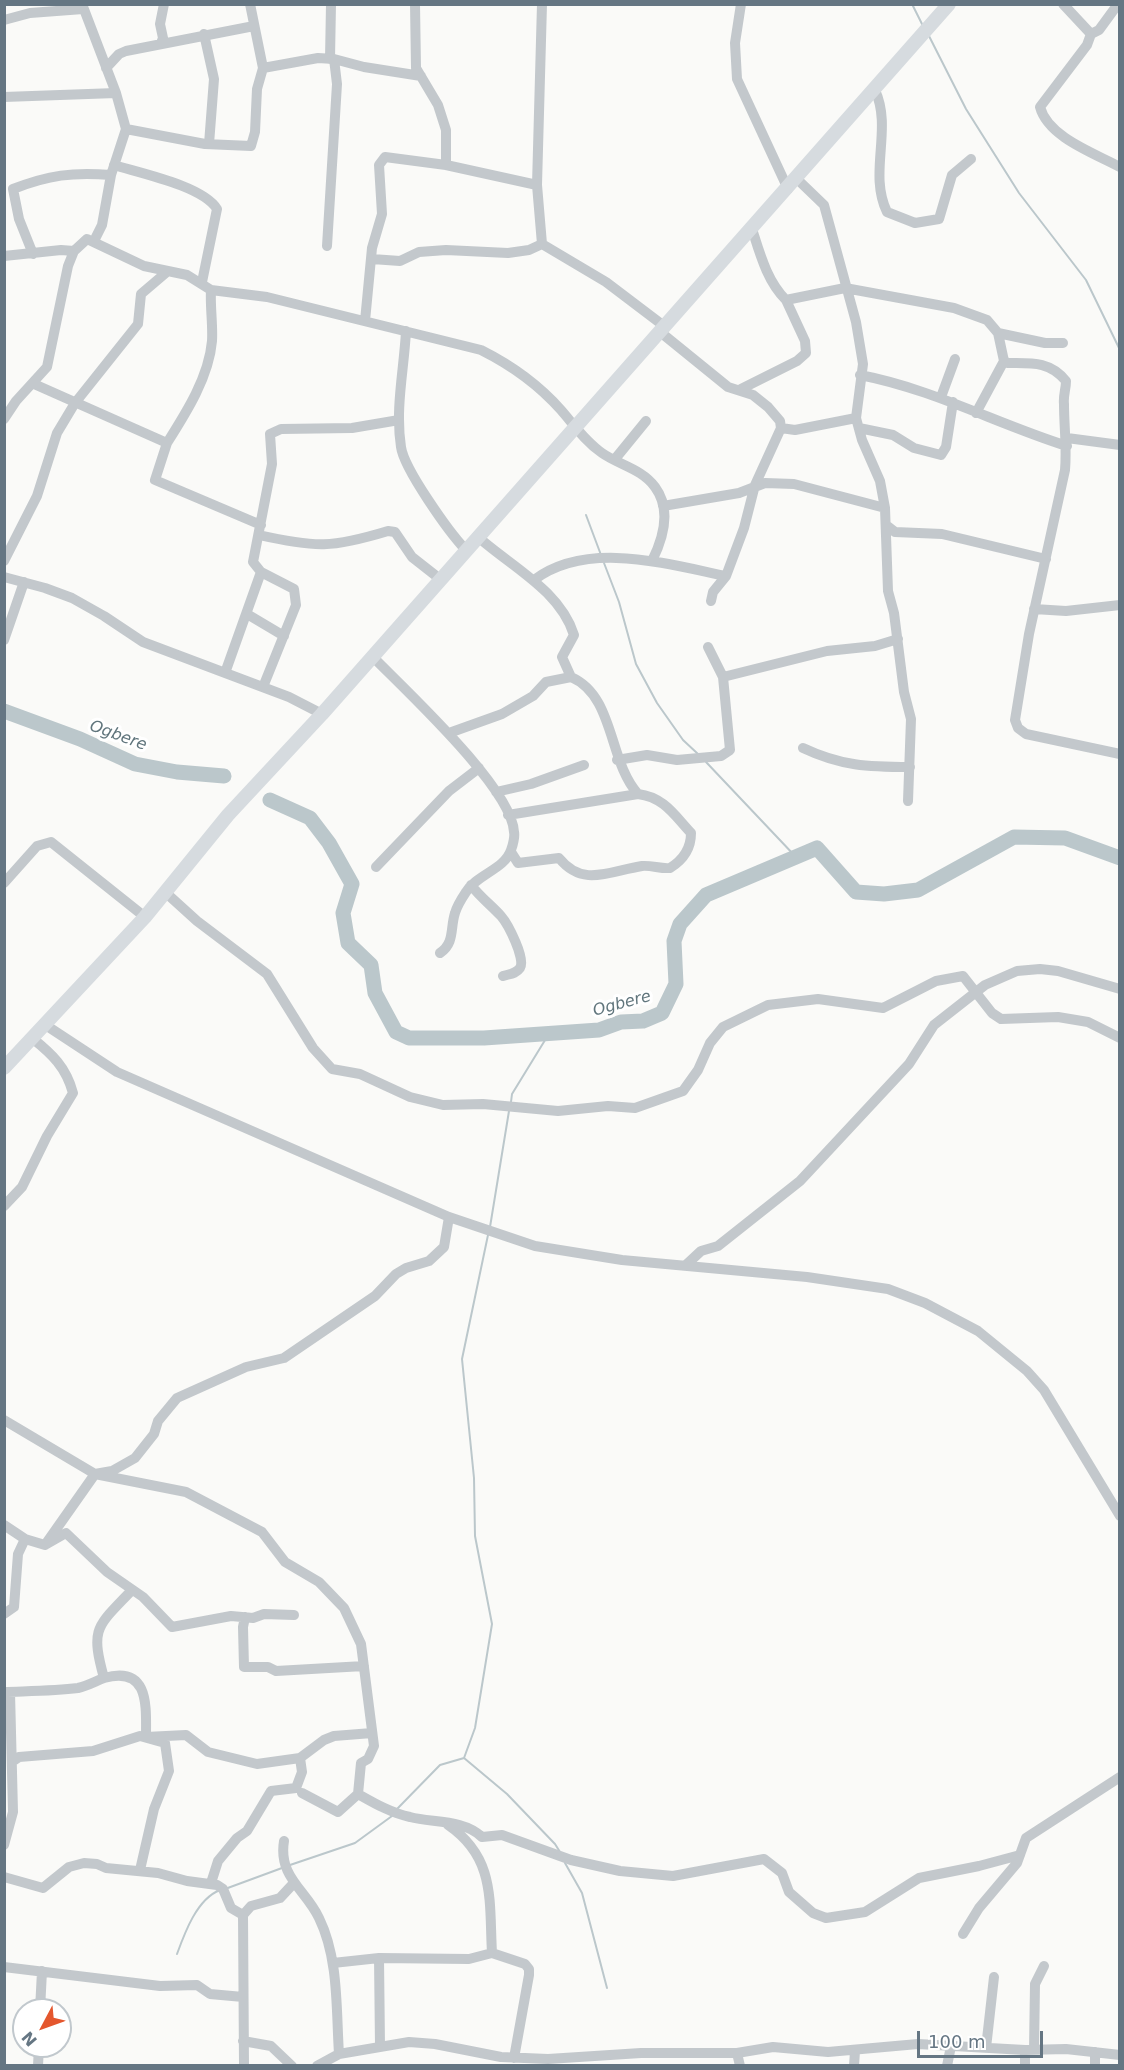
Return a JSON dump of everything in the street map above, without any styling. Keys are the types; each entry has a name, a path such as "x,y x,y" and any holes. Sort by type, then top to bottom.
{"main road":[{"path":"4,1068 145,917 228,815 322,714 465,549 793,184 949,4"}],"street":[{"path":"161,43 163,38 160,24 165,4"},
{"path":"126,129 209,144 251,146 255,132 256,89 263,68 250,4"},
{"path":"327,246 337,84 332,59 331,4"},
{"path":"415,4 416,68 438,105 446,130 446,165"},
{"path":"542,4 537,185 542,244"},
{"path":"741,4 735,43 737,79 793,184 824,206 856,322 863,364 857,422 880,481 885,508 888,591 898,639 904,692 911,719 908,801"},
{"path":"1063,4 1091,34"},
{"path":"1118,4 1099,30 1091,34 1087,45 1040,107 1043,116 1065,137 1119,167"},
{"path":"4,20 30,13 82,7 116,93 126,129 113,170 102,225 94,242"},
{"path":"106,68 118,54 204,34 254,26"},
{"path":"204,34 214,79 209,144"},
{"path":"263,68 318,58 332,59 364,68 421,76"},
{"path":"874,90 882,122 879,196 887,212 915,223 939,219 948,183 960,166 971,159"},
{"path":"4,97 116,93"},
{"path":"365,321 372,259 382,214 380,165 385,157 446,165 537,185"},
{"path":"33,254 19,219 13,189 44,177 113,170 178,185 213,202 217,209 206,286 212,340 208,366 181,421 167,443 155,480 260,530 303,545 334,546 388,531 395,532 412,557 440,579"},
{"path":"741,389 766,378 806,353 805,341 786,300 777,291 764,267 752,229"},
{"path":"4,419 16,401 34,384 50,357 60,296 74,251 87,239 144,266 188,275 206,286 267,297 481,350 510,365 538,387 574,428 602,453 639,473 655,487 663,506 663,540 652,561"},
{"path":"372,259 400,261 419,252 446,250 508,253 529,250 542,244"},
{"path":"542,244 606,282 728,387 741,389 768,407 780,421 781,428 755,485 744,528 726,576 713,592 711,601"},
{"path":"4,256 61,250 74,251"},
{"path":"4,561 38,496 57,433 75,403 138,324 141,294 168,271"},
{"path":"786,300 845,288 954,308 987,320 998,333 1004,361 976,413"},
{"path":"406,331 400,374 399,420 403,457 465,549"},
{"path":"998,333 1045,343 1063,343"},
{"path":"941,397 955,359"},
{"path":"1004,361 1040,363 1059,373 1065,381 1063,402 1067,442 1064,479 1034,609 1015,720 1018,728 1036,737 1119,754"},
{"path":"861,375 899,383 941,397 976,413 1067,442 1119,445"},
{"path":"34,384 167,443"},
{"path":"781,428 795,430 857,422 893,435 914,448 941,455 946,447 953,402"},
{"path":"263,687 296,605 294,589 261,573 254,562 272,464 270,434 274,430 352,428 399,420"},
{"path":"615,459 646,421"},
{"path":"663,506 739,493 755,485 794,484 885,508"},
{"path":"886,525 895,532 942,534 1046,559"},
{"path":"477,536 496,553 534,580 566,616 573,640 562,657 571,677 588,688 597,700 617,760 631,786 639,794"},
{"path":"534,580 560,564 620,559 652,561 726,576"},
{"path":"225,673 247,614 247,604 261,573"},
{"path":"4,577 72,598 143,642 289,697 322,714"},
{"path":"4,640 24,582"},
{"path":"1034,609 1066,611 1119,605"},
{"path":"247,614 284,636"},
{"path":"723,677 827,651 875,646 898,639"},
{"path":"617,760 647,755 677,760 721,756 730,750 723,677 708,647"},
{"path":"372,656 449,733 479,768 496,792 514,831 511,852 494,869 471,885 455,912 451,939 447,948 440,953"},
{"path":"449,733 502,714 533,696 546,682 571,677"},
{"path":"803,748 831,761 874,767 910,767"},
{"path":"496,792 531,784 584,765"},
{"path":"376,867 449,791 479,768"},
{"path":"508,815 639,794 649,795 666,804 691,833 683,859 670,868 645,866 589,877 567,869 559,858 519,863 511,852"},
{"path":"4,883 37,846 51,842 145,917"},
{"path":"4,864 17,868"},
{"path":"471,885 502,917 513,937 522,962 513,974 503,976"},
{"path":"165,892 197,921 267,974 313,1048 332,1069 360,1074 410,1097 443,1105 483,1104 558,1111 608,1106 636,1108 683,1091 698,1070 710,1043 723,1027 768,1005 818,999 883,1008 936,981 963,976 974,993 992,1013 1001,1019 1058,1017 1088,1023 1119,1038"},
{"path":"686,1265 701,1251 718,1246 800,1181 909,1064 934,1025 974,993 1001,976 1017,971 1040,969 1058,971 1119,989"},
{"path":"44,1024 117,1072 449,1217 535,1246 622,1260 807,1277 888,1289 925,1303 978,1331 1027,1371 1044,1390 1119,1516"},
{"path":"4,1206 22,1187 47,1136 73,1092 66,1070 54,1055 32,1038"},
{"path":"45,1545 95,1474 112,1471 135,1458 154,1434 158,1421 177,1398 246,1367 284,1358 375,1296 396,1274 406,1268 429,1261 444,1247 449,1217"},
{"path":"4,1420 95,1474 186,1492 262,1532 285,1562 319,1582 344,1608 361,1644 373,1751 362,1763 358,1794 338,1812 302,1793"},
{"path":"4,1525 25,1539 45,1545 66,1533 107,1572 132,1590 172,1627 231,1616 294,1615"},
{"path":"4,1614 14,1607 18,1554 25,1539"},
{"path":"104,1678 96,1650 97,1634 105,1618 132,1590"},
{"path":"245,1617 244,1667 268,1667 276,1671 364,1666"},
{"path":"14,1761 7,1692 81,1688 104,1678 121,1674 130,1677 142,1689 146,1700 146,1737"},
{"path":"4,1845 13,1812 11,1767 19,1757 93,1750 122,1741 146,1737 186,1735 202,1749 231,1756 247,1763 280,1763 300,1758 324,1740 372,1733"},
{"path":"140,1870 154,1809 169,1771 165,1743 146,1737"},
{"path":"211,1883 218,1861 237,1838 247,1831 271,1791 296,1788 302,1772 300,1758"},
{"path":"963,1934 979,1908 1017,1863 1022,1843 1032,1833 1119,1777"},
{"path":"358,1794 375,1804 408,1817 469,1827 482,1836 502,1835 571,1860 620,1871 673,1876 764,1859 782,1873 789,1892 813,1913 826,1918 865,1912 919,1878 1020,1855"},
{"path":"445,1822 472,1844 480,1857 486,1877 492,1953"},
{"path":"284,1841 283,1861 293,1884 318,1916 333,1963 339,2054"},
{"path":"4,1877 43,1888 69,1867 84,1863 140,1870 187,1881 211,1883 223,1889 231,1908 243,1915"},
{"path":"244,2066 243,1915 251,1906 280,1898 293,1884"},
{"path":"333,1963 379,1958 469,1959 492,1953 525,1964 529,1969 514,2058"},
{"path":"379,1958 380,2046"},
{"path":"1025,2066 1030,2050 1035,1984 1044,1966"},
{"path":"4,1967 159,1986 197,1985 202,1991 210,1994 243,1997"},
{"path":"41,1998 42,1971"},
{"path":"986,2048 994,1977"},
{"path":"243,2042 271,2046 292,2066"},
{"path":"317,2066 339,2054 409,2042 435,2044 485,2060 514,2058 558,2062 641,2053 737,2053 773,2047 828,2052 918,2044 1119,2055"},
{"path":"947,2066 951,2046"},
{"path":"854,2066 855,2051"},
{"path":"1095,2052 1095,2066"},
{"path":"737,2053 740,2066"}],"waterway":[{"path":"912,4 923,26"},
{"path":"929,36 966,109 1019,193 1086,280 1120,350"},
{"path":"586,515 601,555"},
{"path":"604,563 619,602 636,664 657,703 683,740 698,754"},
{"name":"Ogbere","path":"4,711 80,739 135,764 177,772 224,776"},
{"path":"706,762 795,856"},
{"name":"Ogbere","path":"270,800 310,818 329,843 352,884 343,913 348,943 371,965 375,993 396,1032 409,1038 484,1038 599,1030 621,1022 643,1021 662,1013 676,984 674,941 680,924 706,895 817,848 856,892 884,894 918,890 1014,837 1065,838 1120,858"},
{"path":"511,1102 512,1094 550,1032"},
{"path":"490,1227 509,1111"},
{"path":"464,1758 475,1728 492,1624 475,1536 474,1478 462,1359 488,1235"},
{"path":"464,1758 507,1794 560,1852"},
{"path":"397,1809 440,1765 464,1758"},
{"path":"290,1865 355,1843 392,1816"},
{"path":"565,1863 582,1893 607,1988"},
{"path":"225,1889 282,1868"},
{"path":"177,1954 198,1908 212,1894 220,1890"}]}
